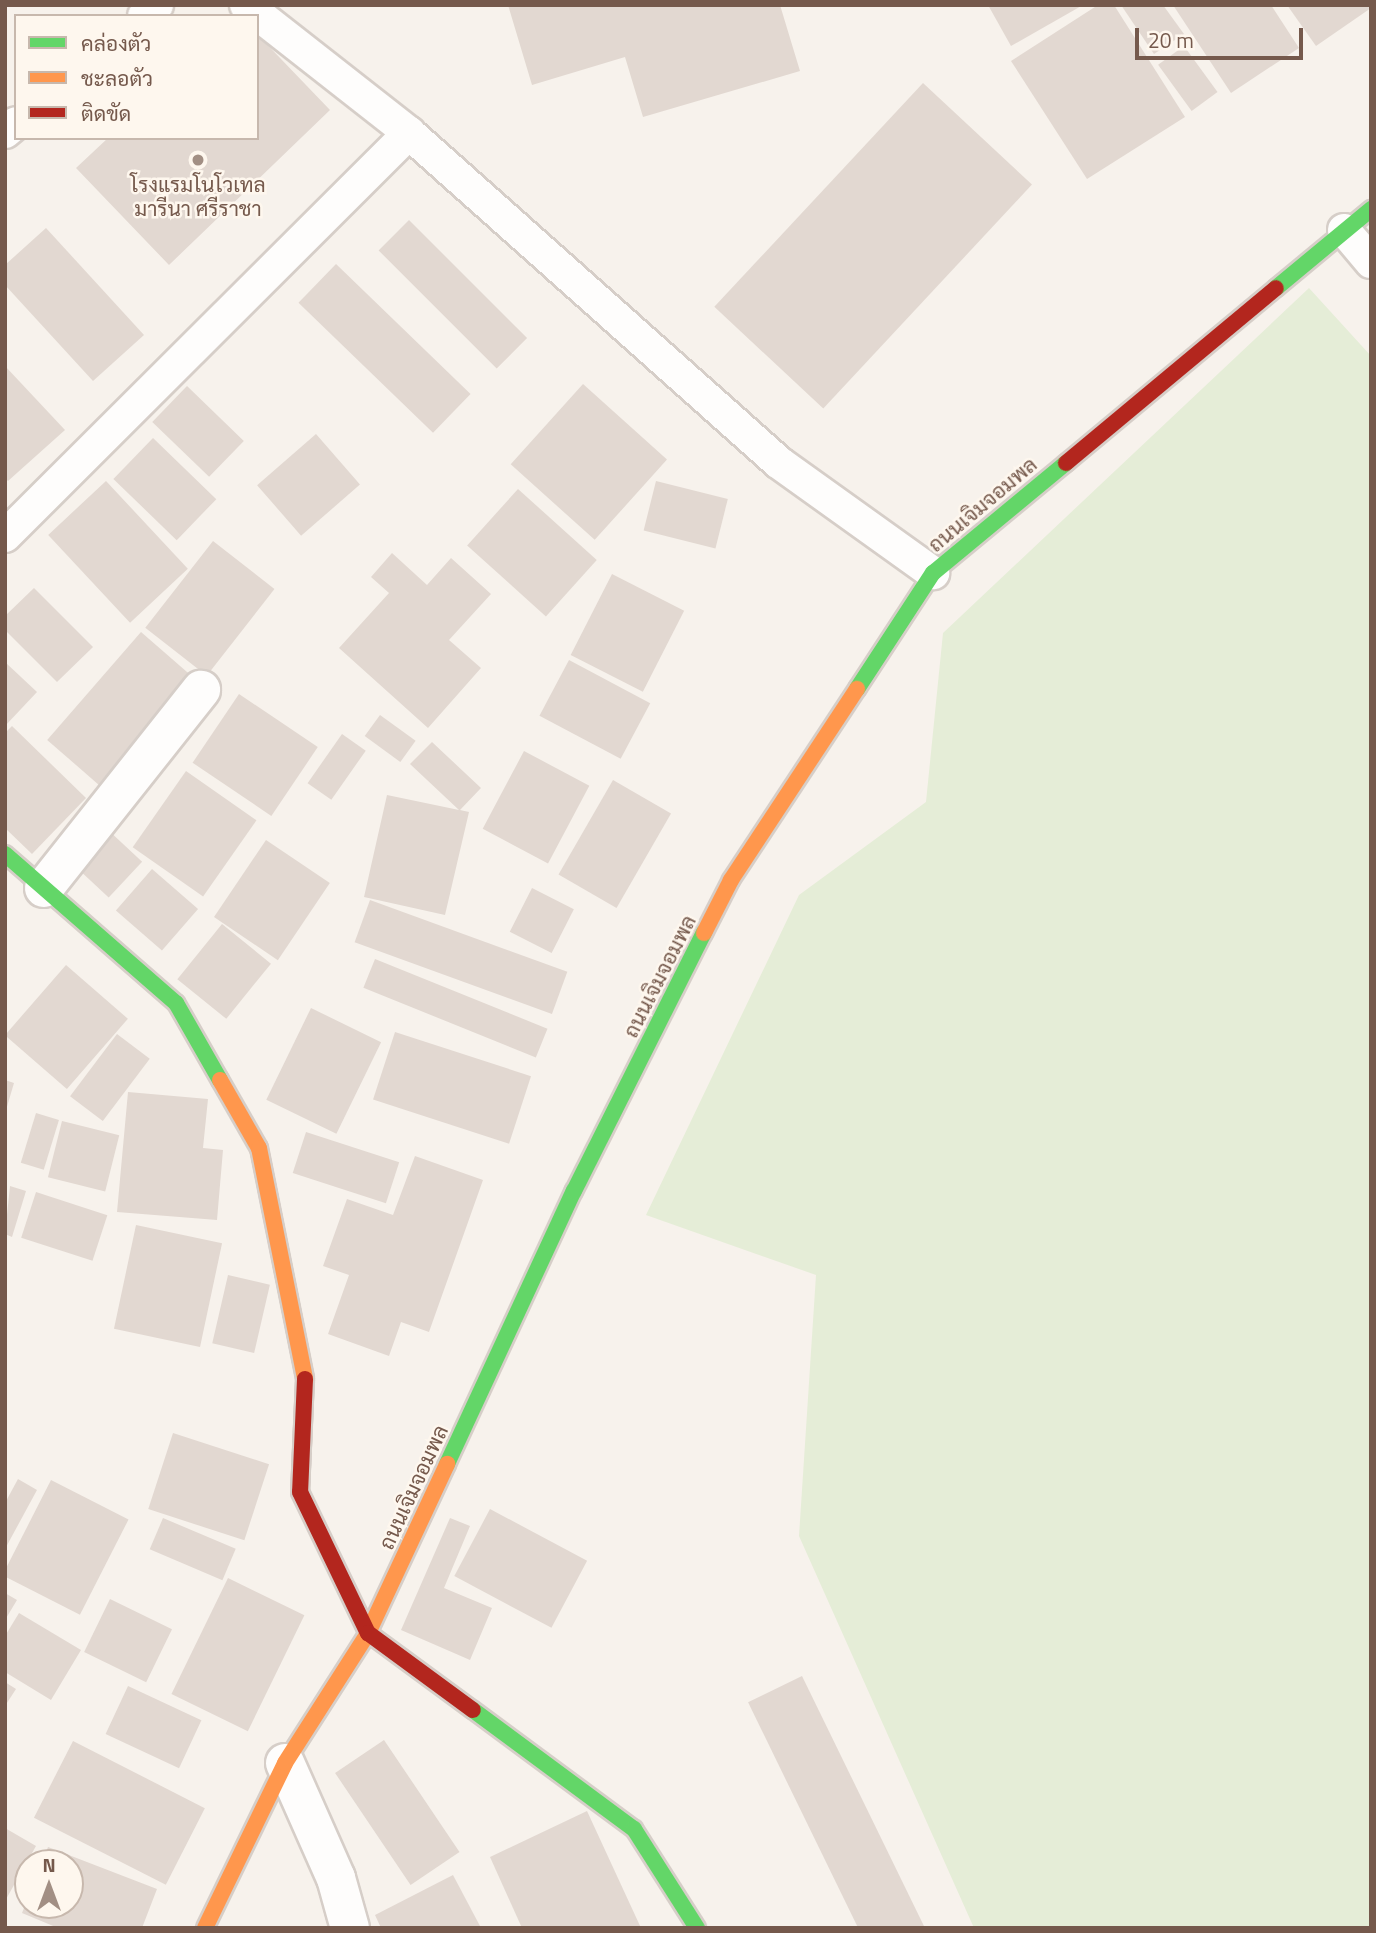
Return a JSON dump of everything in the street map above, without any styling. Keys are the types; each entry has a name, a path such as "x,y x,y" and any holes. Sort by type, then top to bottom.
{"main road":[{"name":"ถนนเจิมจอมพล","path":"205,1928 285,1763 368,1633 574,1191 731,880 933,573 1371,209"},
{"path":"5,854 176,1003 259,1148 305,1369 300,1492 368,1633 634,1829 697,1928"}],"street":[{"path":"44,888 201,690"},
{"path":"285,1763 336,1878 350,1928"}],"lane":[{"path":"259,15 410,133 778,462 933,573"},
{"path":"5,536 410,133"},
{"path":"1344,230 1371,261"}],"green space":[{"path":"1309,288 1371,356 1371,1928 974,1928 799,1536 816,1275 646,1215 799,895 926,802 943,633"}],"building":[{"path":"508,5 780,5 800,71 643,117 625,57 532,85"},
{"path":"988,5 1083,5 1011,46"},
{"path":"1098,5 1114,5 1185,117 1087,179 1011,61"},
{"path":"1121,5 1163,5 1184,34 1154,54"},
{"path":"1173,5 1271,5 1299,48 1231,93"},
{"path":"1287,5 1371,5 1371,8 1316,46"},
{"path":"259,36 330,110 169,265 76,168 106,140 259,140"},
{"path":"1184,46 1218,92 1192,111 1158,65"},
{"path":"923,83 1032,185 823,408 714,307"},
{"path":"409,220 527,338 497,368 379,250"},
{"path":"46,228 144,335 93,381 5,285 5,265"},
{"path":"336,264 471,394 433,433 298,303"},
{"path":"5,366 65,430 8,481 5,478"},
{"path":"583,384 667,460 595,540 511,464"},
{"path":"187,386 244,441 209,477 152,422"},
{"path":"316,434 360,485 301,536 257,485"},
{"path":"153,438 216,499 177,540 113,479"},
{"path":"106,481 188,569 130,623 48,535"},
{"path":"656,481 728,499 715,548 644,530"},
{"path":"518,489 597,560 546,616 467,545"},
{"path":"213,541 274,589 207,676 145,628"},
{"path":"392,553 427,585 451,558 491,594 449,640 481,668 428,728 339,648 389,593 371,577"},
{"path":"612,574 684,611 643,692 571,655"},
{"path":"34,588 93,647 57,682 5,630 5,616"},
{"path":"141,632 195,679 102,787 47,740"},
{"path":"569,660 650,703 621,759 539,716"},
{"path":"5,662 37,692 5,726"},
{"path":"239,694 318,747 271,816 193,763"},
{"path":"380,715 416,741 400,762 365,736"},
{"path":"12,726 86,798 32,854 5,828 5,733"},
{"path":"342,734 366,751 331,800 308,783"},
{"path":"432,742 481,788 460,810 469,812 445,915 364,897 387,795 459,810 410,764"},
{"path":"524,751 589,786 548,863 483,829"},
{"path":"186,771 256,820 203,897 133,847"},
{"path":"613,780 671,814 617,908 558,874"},
{"path":"107,829 142,862 109,898 74,865"},
{"path":"266,840 330,883 278,960 214,917"},
{"path":"152,869 198,909 162,951 116,911"},
{"path":"532,888 574,909 552,953 510,932"},
{"path":"370,900 567,972 552,1014 355,942"},
{"path":"222,924 271,964 226,1019 177,979"},
{"path":"375,959 547,1029 536,1057 363,988"},
{"path":"66,965 128,1019 67,1089 5,1035"},
{"path":"311,1008 381,1042 336,1134 266,1100"},
{"path":"395,1032 531,1076 509,1144 373,1100"},
{"path":"117,1034 150,1059 103,1121 70,1096"},
{"path":"5,1080 14,1083 6,1110 5,1110"},
{"path":"128,1092 208,1099 203,1148 223,1150 217,1220 117,1212"},
{"path":"36,1113 59,1120 44,1170 21,1163"},
{"path":"62,1121 119,1135 105,1192 48,1177"},
{"path":"306,1132 399,1162 386,1203 293,1173"},
{"path":"415,1156 483,1180 429,1332 401,1322 389,1356 328,1334 349,1275 323,1266 347,1199 393,1215"},
{"path":"10,1186 26,1191 12,1237 5,1234"},
{"path":"36,1192 107,1215 92,1261 21,1238"},
{"path":"136,1225 222,1243 200,1347 114,1329"},
{"path":"228,1275 270,1285 254,1353 212,1343"},
{"path":"173,1433 269,1464 244,1540 148,1509"},
{"path":"18,1479 37,1490 5,1549 5,1503"},
{"path":"51,1480 129,1519 80,1615 5,1577 5,1570"},
{"path":"490,1509 587,1561 551,1628 454,1576"},
{"path":"163,1518 236,1549 222,1580 150,1549"},
{"path":"450,1518 470,1526 444,1588 492,1608 470,1660 401,1630"},
{"path":"228,1578 304,1615 248,1731 171,1694"},
{"path":"5,1593 17,1600 5,1620"},
{"path":"110,1599 172,1629 146,1682 84,1652"},
{"path":"19,1613 81,1650 51,1700 5,1672 5,1636"},
{"path":"802,1676 925,1928 858,1928 748,1702"},
{"path":"5,1682 16,1689 5,1706"},
{"path":"128,1686 201,1720 179,1768 106,1734"},
{"path":"384,1740 459,1852 411,1885 335,1773"},
{"path":"73,1741 205,1808 166,1885 34,1818"},
{"path":"587,1811 641,1928 522,1928 490,1857"},
{"path":"5,1828 36,1846 34,1849 14,1849 14,1885 5,1901"},
{"path":"84,1861 157,1889 142,1928 58,1928 36,1919 84,1919"},
{"path":"453,1875 480,1926 381,1928 375,1915"}],"traffic: fast":[{"path":"1276,288 1371,209"},
{"path":"857,689 933,573 1066,463"},
{"path":"5,854 176,1003 220,1080"},
{"path":"447,1464 574,1191 704,933"},
{"path":"473,1710 634,1829 697,1928"}],"traffic: slow":[{"path":"704,933 731,880 857,689"},
{"path":"220,1080 259,1148 305,1379"},
{"path":"205,1928 285,1763 368,1633 447,1464"}],"traffic: jam":[{"path":"1066,463 1276,288"},
{"path":"305,1379 300,1492 368,1633 473,1710"}],"place":[{"name":"โรงแรมโนโวเทล มารีนา ศรีราชา","path":"198,160"}]}
